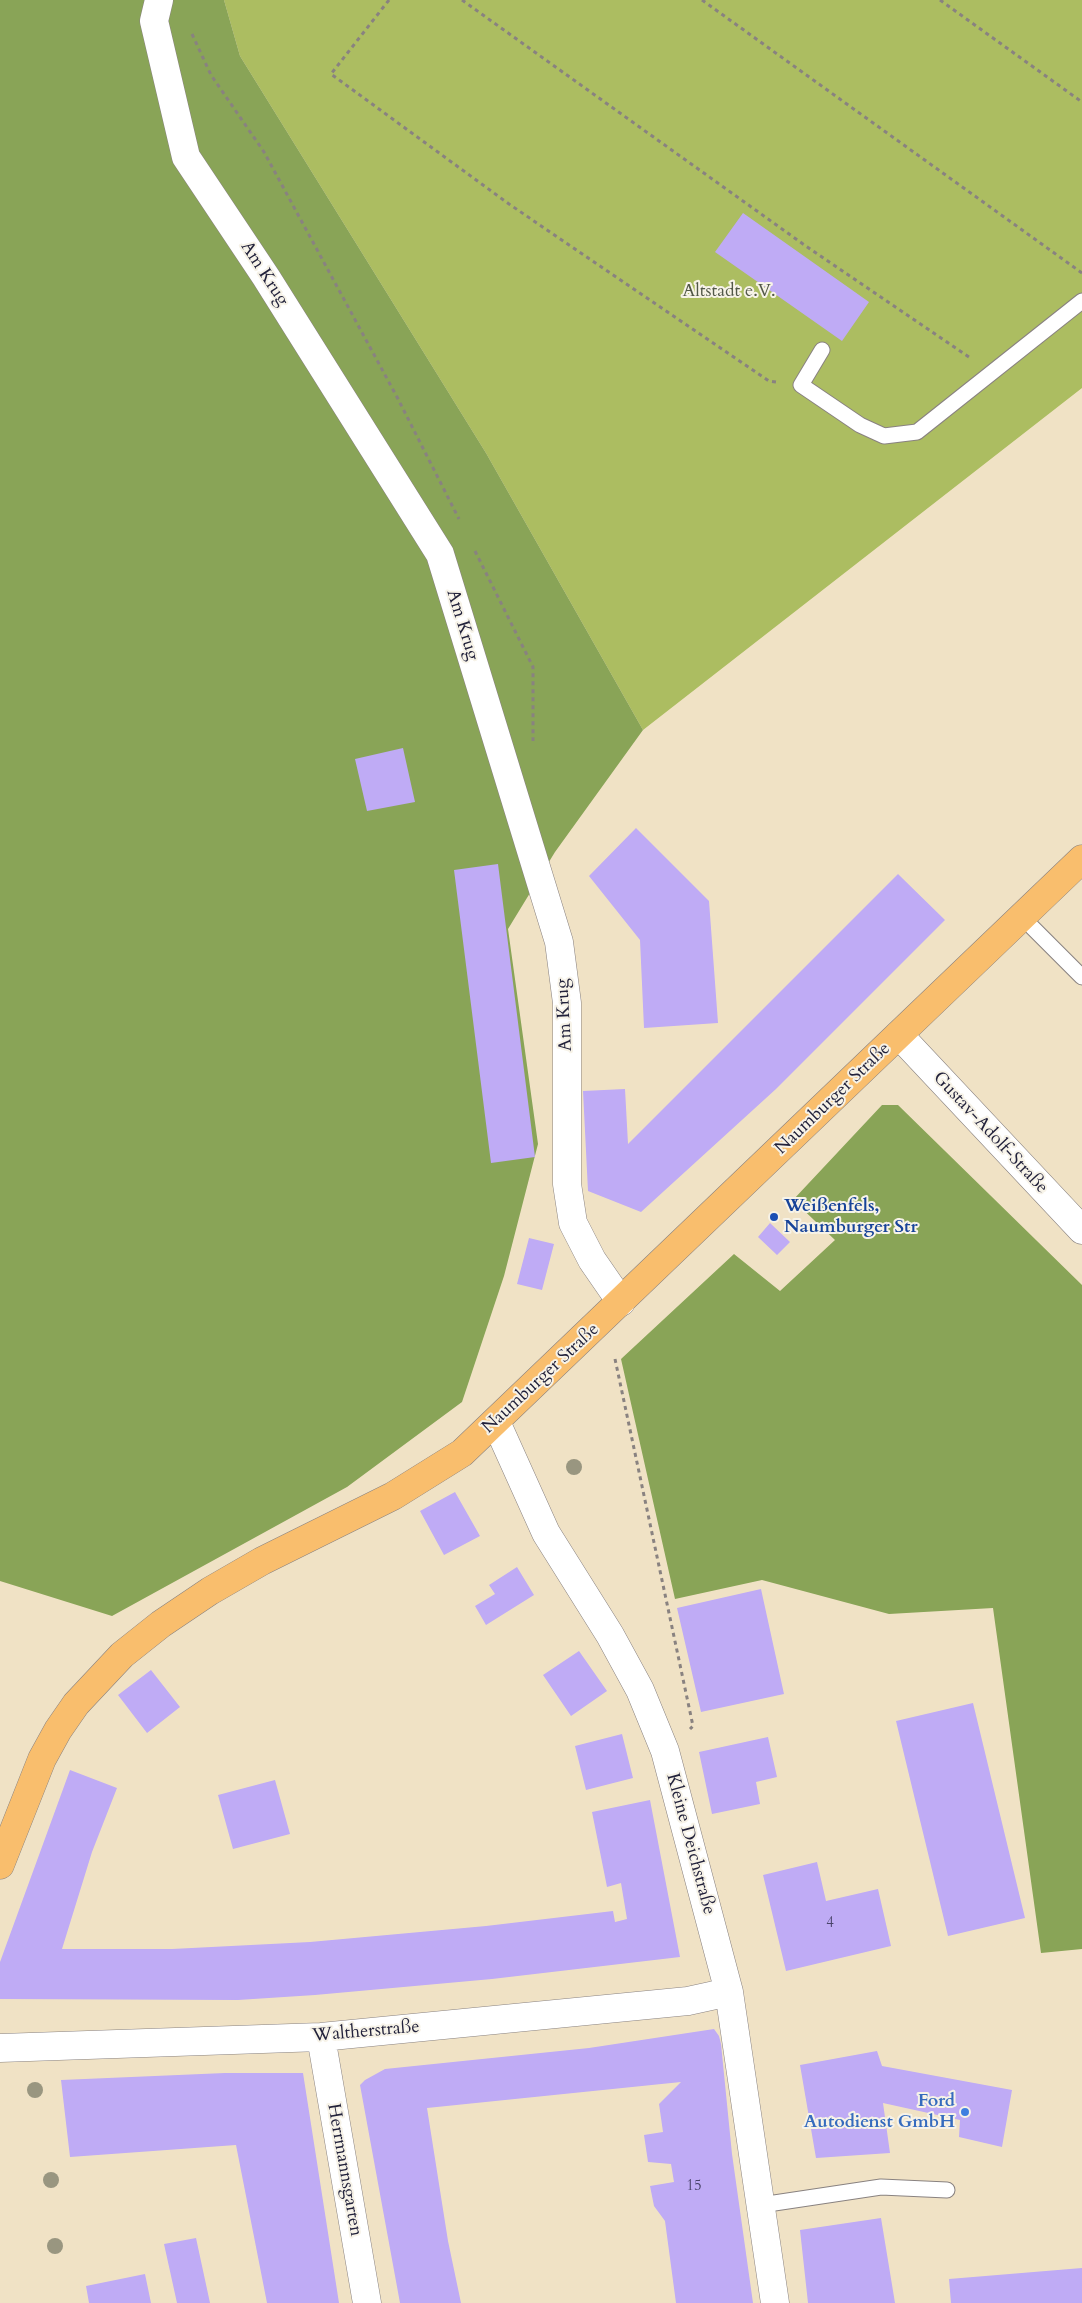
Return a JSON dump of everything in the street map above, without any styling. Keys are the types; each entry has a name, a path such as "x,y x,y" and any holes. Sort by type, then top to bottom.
{"main road":[{"name":"Naumburger Straße","path":"0,1865 42,1759 58,1730 81,1697 122,1655 161,1624 210,1590 393,1496 462,1453 622,1302 1082,859"}],"street":[{"name":"Am Krug","path":"159,0 154,22 186,157 266,277 440,554 559,942 567,1003 567,1184 574,1223 592,1260 622,1302"},
{"name":"Gustav-Adolf-Straße","path":"899,1035 1082,1230"},
{"name":"Kleine Deichstraße","path":"496,1422 546,1533 610,1635 640,1690 666,1751 729,1992 775,2303"},
{"name":"Waltherstraße","path":"0,2048 321,2037 688,2001 729,1992"},
{"name":"Herrmannsgarten","path":"321,2037 367,2303"}],"lane":[{"path":"822,350 802,385 860,425 884,436 918,432 1082,301"},
{"path":"1022,917 1082,977"},
{"path":"761,2205 880,2187 947,2190"}],"path":[{"path":"389,0 331,74 509,204 770,380 802,385"},
{"path":"462,0 804,244 992,373"},
{"path":"702,0 1082,273"},
{"path":"940,0 1082,102"},
{"path":"615,1359 693,1726 666,1751"}],"green space":[{"path":"0,0 224,0 240,56 486,453 643,730 555,852 508,929 538,1144 504,1276 462,1402 347,1487 112,1616 0,1581"},
{"name":"Altstadt e.V.","path":"224,0 1082,0 1082,388 643,730 486,453 240,56"},
{"path":"882,1105 898,1105 1082,1285 1082,1949 1041,1953 993,1608 889,1614 762,1580 675,1599 621,1359 734,1254 780,1291 835,1240 793,1200"}],"building":[{"path":"743,213 869,302 842,341 715,252"},
{"path":"403,748 415,802 367,811 355,759"},
{"path":"636,828 709,901 718,1023 644,1028 640,940 589,876"},
{"path":"498,864 535,1157 491,1163 454,870"},
{"path":"898,874 945,920 776,1089 641,1212 588,1191 583,1091 625,1089 628,1144"},
{"path":"770,1223 790,1242 777,1255 758,1237"},
{"path":"529,1238 554,1244 542,1290 517,1284"},
{"path":"455,1492 480,1536 444,1555 420,1511"},
{"path":"517,1567 534,1595 486,1625 475,1606 495,1594 489,1585"},
{"path":"761,1589 784,1694 701,1712 677,1608"},
{"path":"579,1651 607,1691 571,1716 543,1675"},
{"path":"151,1670 180,1707 147,1733 118,1695"},
{"path":"973,1703 1025,1918 948,1936 896,1721"},
{"path":"622,1734 633,1778 586,1790 575,1746"},
{"path":"768,1737 777,1777 756,1782 760,1804 712,1814 699,1752"},
{"path":"70,1770 117,1788 92,1852 62,1949 172,1949 310,1942 486,1926 613,1911 615,1922 627,1919 621,1883 607,1887 592,1812 650,1800 680,1957 492,1979 238,2000 0,1999 0,1962"},
{"path":"275,1780 290,1834 233,1849 218,1795"},
{"path":"817,1862 826,1901 878,1889 891,1946 786,1971 763,1875"},
{"path":"714,2029 719,2036 721,2044 732,2154 753,2303 676,2303 665,2221 654,2206 650,2186 674,2182 671,2164 648,2162 644,2135 663,2132 659,2104 681,2082 427,2108 448,2241 461,2303 400,2303 360,2085 365,2080 385,2069 589,2048"},
{"name":"Ford Autodienst GmbH","path":"877,2051 882,2066 1012,2090 1002,2147 959,2137 960,2120 883,2103 890,2153 816,2158 800,2065"},
{"path":"225,2073 303,2073 339,2303 267,2303 236,2145 70,2157 61,2080"},
{"path":"881,2218 895,2303 808,2303 800,2230"},
{"path":"196,2238 210,2303 177,2303 164,2244"},
{"path":"1082,2268 1082,2303 951,2303 949,2279"},
{"path":"145,2274 151,2303 89,2303 86,2286"}],"place":[{"name":"Weißenfels, Naumburger Str","path":"774,1217"},
{"name":"Ford Autodienst GmbH","path":"965,2112"}]}
